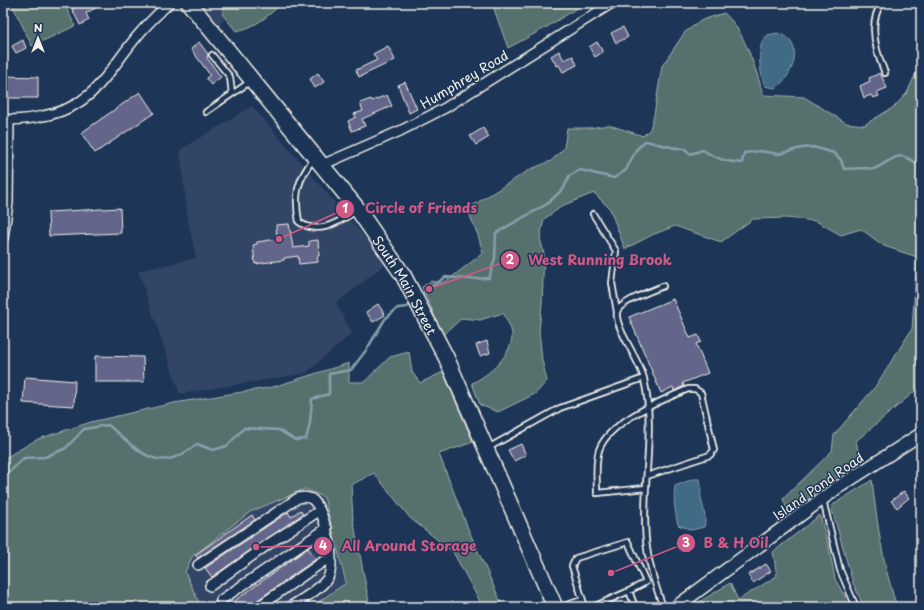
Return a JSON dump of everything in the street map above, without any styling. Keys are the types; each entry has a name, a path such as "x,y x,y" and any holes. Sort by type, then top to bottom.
{"main road":[{"name":"South Main Street","path":"189,3 358,210 395,262 417,300 446,357 555,607"}],"street":[{"path":"3,238 8,203 6,120 53,115 80,103 91,95 138,35 169,3"},
{"name":"Humphrey Road","path":"318,161 400,131 445,108 612,3"},
{"name":"Island Pond Road","path":"676,607 823,499 921,434"},
{"path":"198,565 298,498 306,497 313,500 327,528 332,569 327,579 290,607"},
{"path":"210,586 270,543 319,511"},
{"path":"221,600 327,528"},
{"path":"258,607 324,561 330,560"}],"lane":[{"path":"882,3 875,18 874,37 885,73"},
{"path":"212,55 230,77 232,94"},
{"path":"206,112 252,80"},
{"path":"318,161 302,175 296,207 299,222 308,228 317,229 339,222 358,210"},
{"path":"593,214 616,252 612,283 618,323 644,378 648,407 646,540 652,576 663,607"},
{"path":"617,312 621,305 663,286"},
{"path":"487,449 560,408 644,378"},
{"path":"646,488 597,493 597,464 599,450 608,436 628,419 648,407 688,389 696,389 701,393 714,450 710,454 647,476"},
{"path":"823,499 840,570 856,607"},
{"path":"561,607 583,605 572,566 576,558 628,542 646,582 593,607"},
{"path":"629,591 635,607"}],"shaded area":[{"path":"200,3 242,3 217,26"},
{"path":"777,33 785,36 791,43 794,49 794,57 790,72 781,84 775,88 765,86 760,67 760,52 764,39 768,35"},
{"path":"252,106 387,263 336,303 352,333 306,373 180,394 138,271 196,258 188,220 180,150"},
{"path":"318,451 348,604 342,607 188,607 163,491"},
{"path":"693,479 700,479 701,498 705,520 704,527 692,530 678,525 674,496 675,486"}],"green space":[{"path":"64,3 75,26 32,46 12,4"},
{"path":"223,3 282,3 261,21 236,31 223,15"},
{"path":"495,3 585,3 547,27 508,48 494,9"},
{"path":"724,13 731,20 743,39 753,62 763,95 804,97 846,123 864,125 894,107 907,93 921,62 921,386 856,441 860,459 789,514 783,499 832,451 834,435 875,387 912,329 917,257 884,246 861,229 841,235 816,221 786,218 753,219 721,242 675,226 652,235 625,249 610,209 594,193 564,205 544,219 540,238 544,254 542,304 539,330 542,360 547,381 535,394 498,412 480,405 472,383 492,370 509,349 512,341 512,333 503,313 480,320 462,318 443,335 422,287 431,281 440,283 448,280 483,253 478,235 467,209 531,169 551,161 564,148 567,128 589,128 609,125 643,136 650,129 654,115 662,66 685,32 702,20"},
{"path":"409,352 412,372 420,383 443,372 473,442 439,454 469,531 503,607 483,607 453,552 410,518 374,473 351,485 353,519 370,607 351,607 350,605 345,607 311,607 346,583 324,497 305,489 250,512 192,557 185,572 201,607 3,607 3,459 38,439 91,422 174,403 273,387 349,363 349,382 364,382 390,357"},
{"path":"872,480 881,544 897,607 864,607 853,583 831,506"},
{"path":"820,515 829,547 835,579 851,607 691,607 730,583 738,600 777,576 773,552"}],"building":[{"path":"82,3 105,3 86,13 89,20 80,25 72,9"},
{"path":"623,27 628,37 616,43 611,33"},
{"path":"23,40 26,48 16,53 12,46"},
{"path":"199,42 208,54 207,58 221,77 211,85 206,78 210,75 191,49"},
{"path":"597,42 603,52 595,57 589,47"},
{"path":"388,46 395,60 359,77 356,70 377,60 373,54"},
{"path":"559,51 564,60 573,56 577,65 563,72 551,56"},
{"path":"318,73 324,82 315,88 310,79"},
{"path":"880,73 887,88 877,92 879,96 873,98 871,95 864,98 860,86 870,81 869,78"},
{"path":"3,76 38,77 38,98 3,98"},
{"path":"405,82 417,109 409,113 398,85"},
{"path":"140,92 154,113 95,153 81,133"},
{"path":"387,95 392,106 362,119 365,126 352,131 348,121 356,117 354,114 363,111 360,103 371,99 372,101"},
{"path":"483,128 489,137 476,145 470,136"},
{"path":"120,208 121,233 49,236 48,212"},
{"path":"289,224 293,248 309,246 309,241 318,240 318,262 299,264 298,256 284,258 284,260 255,264 253,245 257,244 257,242 277,239 276,225"},
{"path":"673,299 690,338 698,335 701,342 696,344 708,373 683,383 684,386 674,391 673,387 661,393 629,317"},
{"path":"378,304 385,315 373,322 366,312"},
{"path":"487,341 490,353 480,356 476,345"},
{"path":"95,356 143,357 144,382 95,382"},
{"path":"25,377 75,381 74,406 23,403"},
{"path":"521,444 526,455 514,461 508,450"},
{"path":"904,491 909,498 897,508 891,501"},
{"path":"300,510 303,514 212,577 205,568 288,512 291,517"},
{"path":"252,515 255,520 198,558 195,555"},
{"path":"308,548 316,559 255,602 252,607 226,607"},
{"path":"766,564 771,571 753,583 748,575"}],"waterway":[{"path":"422,294 445,277 469,279 489,278 495,258 496,233 547,204 564,188 569,176 580,170 614,178 626,170 636,150 645,141 685,149 690,154 703,150 721,160 742,163 744,153 760,151 778,154 813,147 834,153 841,160 844,169 874,169 891,159 900,156 910,159 917,164 921,163"},
{"path":"3,478 24,458 45,457 66,448 84,429 108,425 140,451 150,457 160,459 171,459 183,454 197,444 213,450 227,446 244,428 279,430 295,440 306,439 310,423 312,399 329,394 329,374 351,370 367,349 385,319 398,308 407,307 410,305"}],"place":[{"name":"Circle of Friends","path":"279,239"},
{"name":"West Running Brook","path":"429,289"},
{"name":"All Around Storage","path":"256,547"},
{"name":"B & H Oil","path":"611,573"}]}
